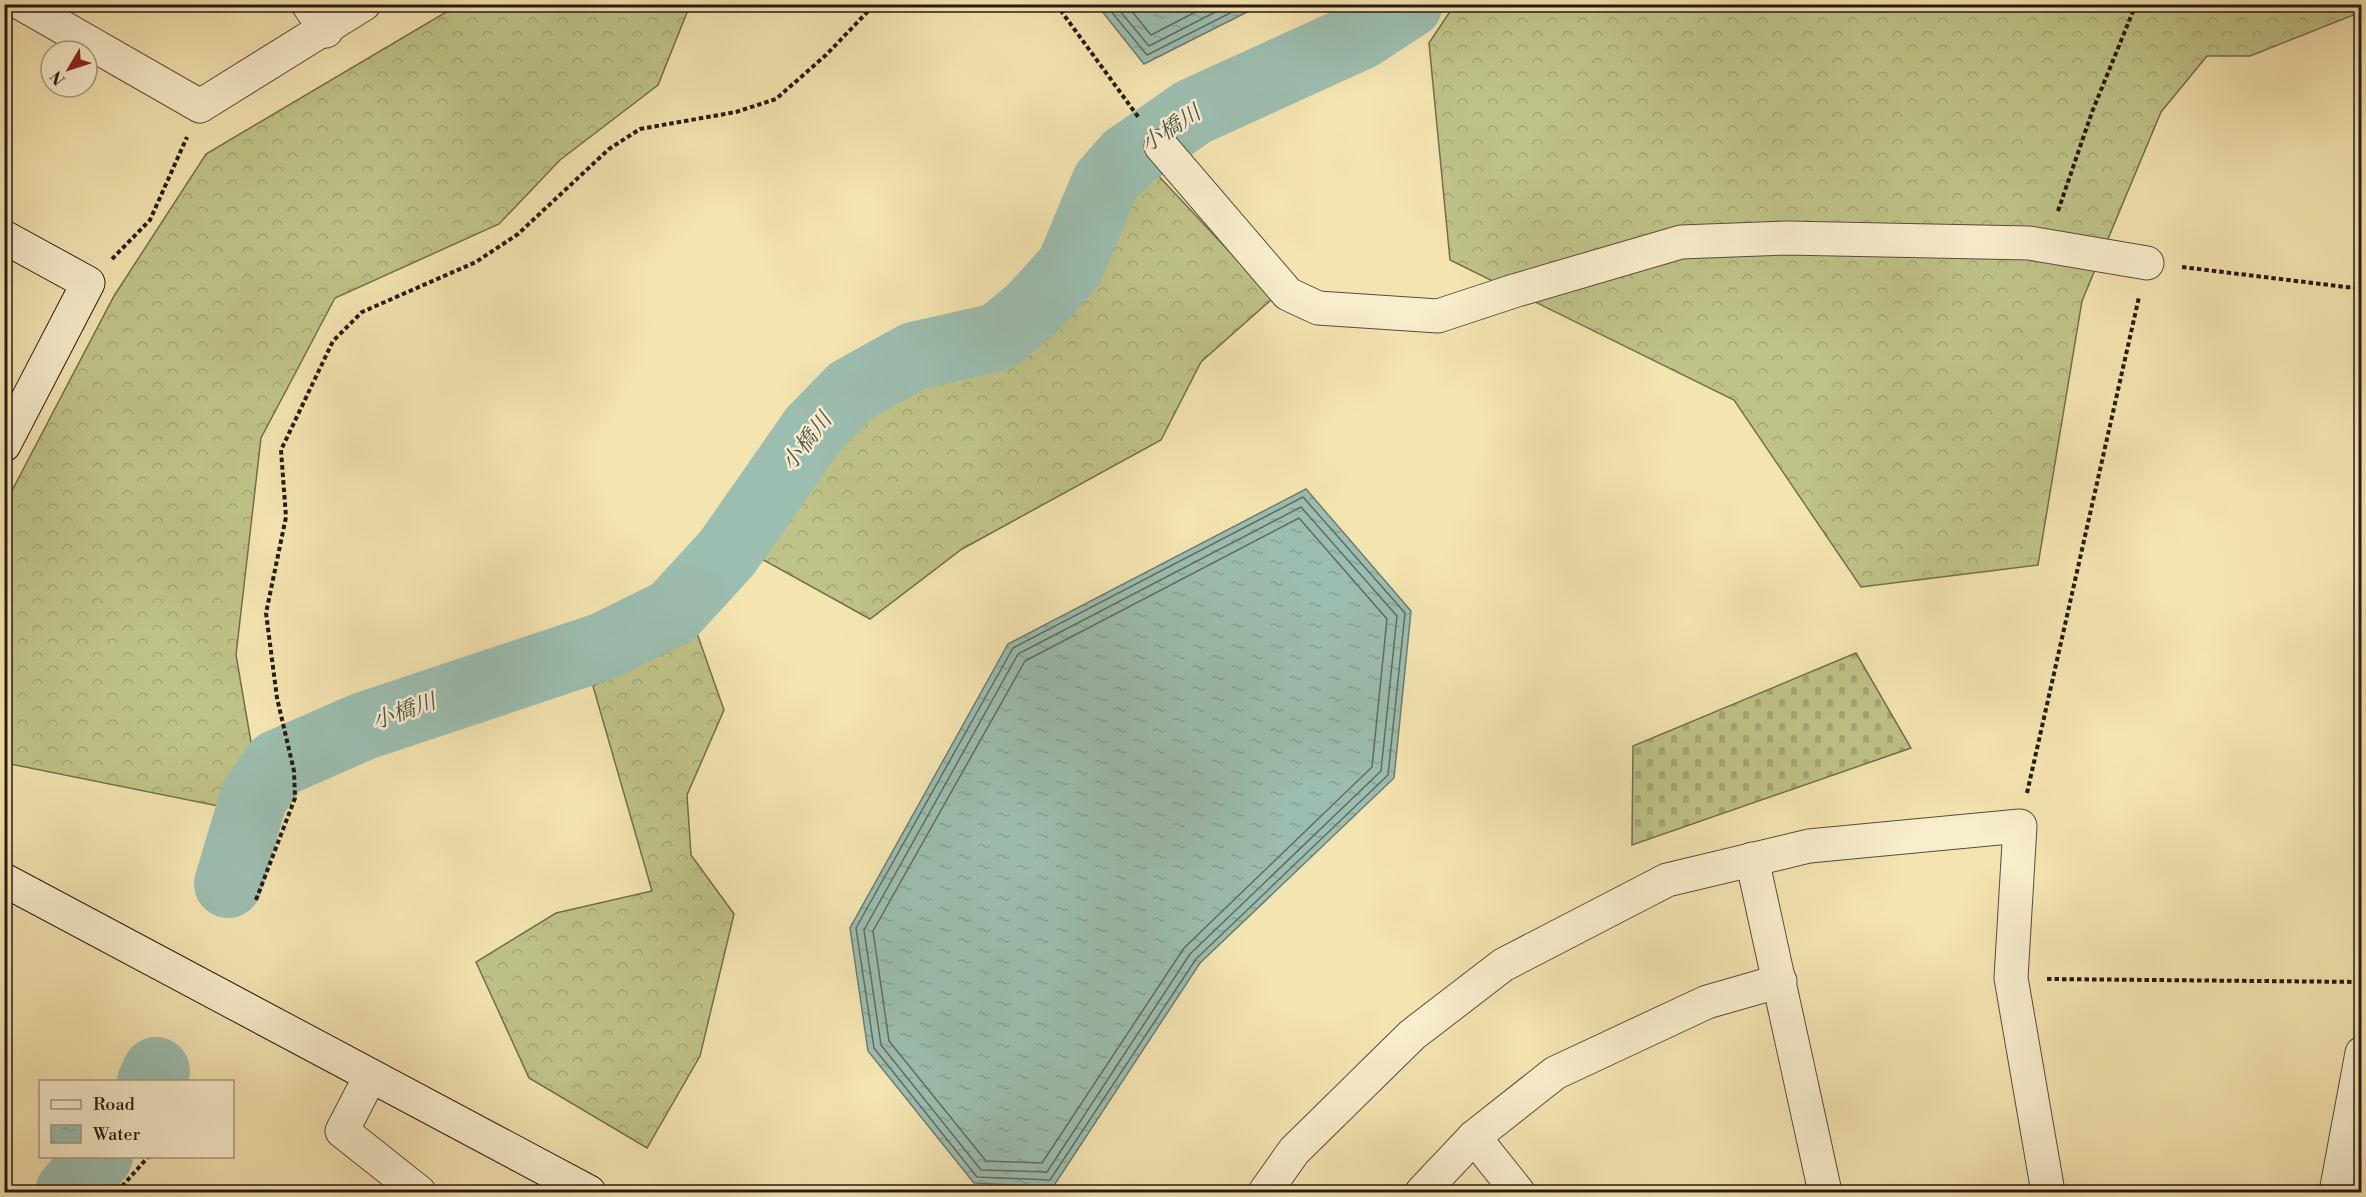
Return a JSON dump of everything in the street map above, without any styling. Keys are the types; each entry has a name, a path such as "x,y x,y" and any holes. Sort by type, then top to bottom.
{"street":[{"path":"22,4 200,106 317,18 364,4"},
{"path":"1152,134 1288,294 1318,308 1438,316 1516,290 1681,242 1787,238 2029,243 2147,262"},
{"path":"4,237 88,283 4,446"},
{"path":"1265,1192 1294,1151 1412,1035 1503,965 1667,880 1809,846 2020,826 2011,978 2048,1192"},
{"path":"1752,859 1825,1192"},
{"path":"4,880 589,1192"},
{"path":"1422,1192 1474,1137 1555,1073 1707,1002 1780,981"},
{"path":"2336,1192 2361,1053"},
{"path":"370,1077 342,1131 419,1192"},
{"path":"1474,1137 1518,1192"}],"path":[{"path":"256,900 295,798 294,771 277,698 266,613 286,517 281,450 333,341 362,312 476,262 518,234 609,149 640,129 736,112 776,99 826,55 875,4"},
{"path":"1056,4 1152,134"},
{"path":"2047,246 2089,121 2136,4"},
{"path":"88,283 150,220 200,106"},
{"path":"2020,826 2147,262 2361,289"},
{"path":"2011,978 2361,982"},
{"path":"117,1192 147,1158"}],"green space":[{"path":"1455,4 2362,5 2361,12 2250,56 2207,56 2161,112 2082,301 2038,565 1861,587 1734,400 1450,260 1429,43"},
{"path":"458,5 690,5 658,85 560,160 499,224 335,298 261,438 236,655 252,748 223,807 5,763 5,504 114,296 206,154"},
{"path":"1153,170 1273,298 1201,362 1161,440 962,549 870,619 758,557 817,451 904,381 1035,331 1110,218"},
{"path":"694,625 724,710 687,795 691,855 734,914 700,1056 647,1148 529,1078 476,962 556,913 652,891 593,686"},
{"path":"1856,653 1911,748 1632,845 1633,746"}],"water":[{"path":"1097,5 1261,5 1144,64"},
{"path":"1306,489 1411,611 1394,778 1200,963 1053,1187 974,1183 868,1051 850,928 1008,644"}],"waterway":[{"name":"小橋川","path":"228,884 254,797 277,764 364,726 604,646 673,612 727,553 813,430 851,391 914,356 998,337 1031,310 1070,267 1105,183 1127,158 1193,112 1360,36 1409,4"},
{"name":"小橋川","path":"152,1080 156,1071"},
{"name":"小橋川","path":"69,1192 97,1158"}]}
